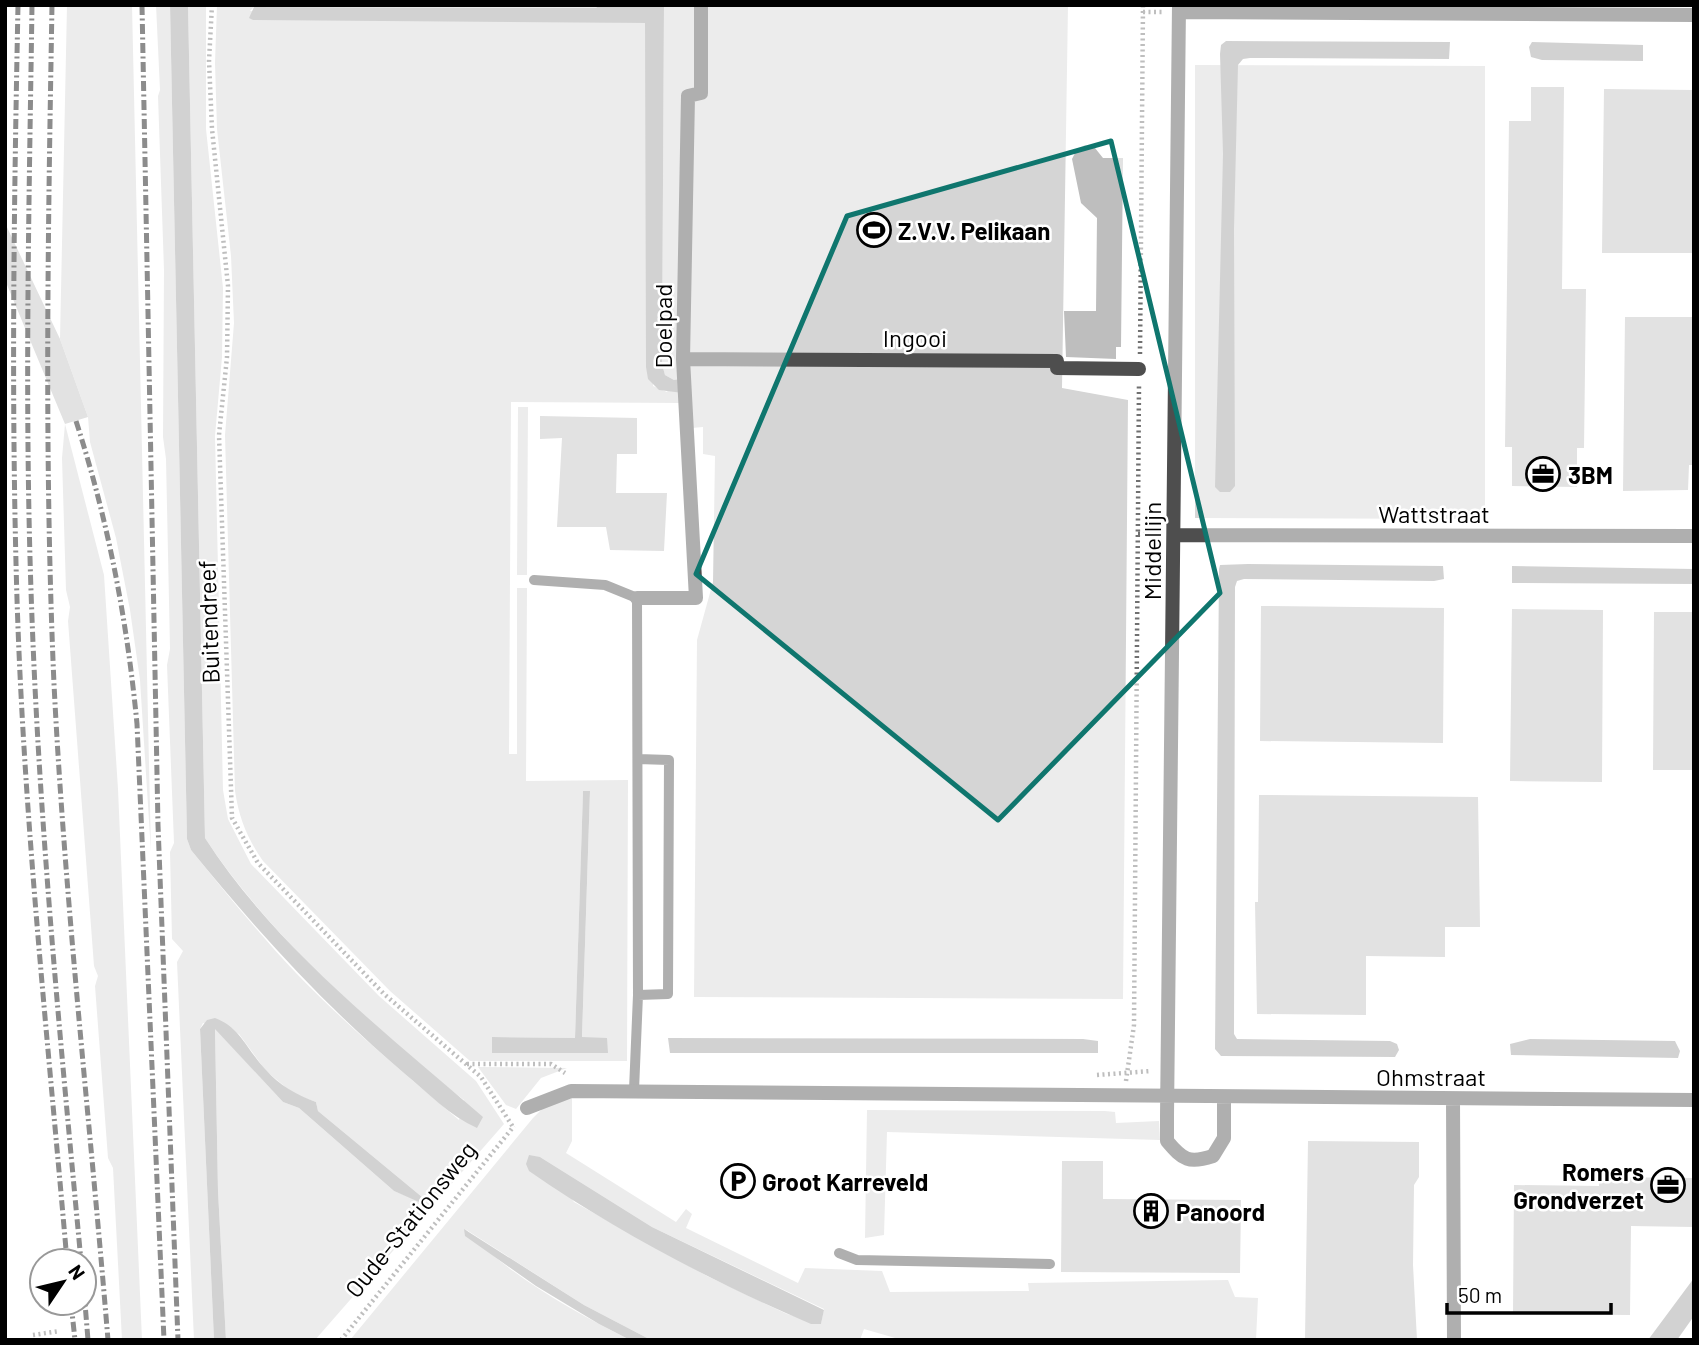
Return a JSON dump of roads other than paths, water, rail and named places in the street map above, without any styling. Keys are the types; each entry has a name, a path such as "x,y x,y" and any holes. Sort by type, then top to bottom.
{"street":[{"name":"Doelpad","path":"637,598 696,598 683,359 688,96 701,93 701,5"},
{"path":"1180,9 1694,15"},
{"name":"Middellijn","path":"1167,1097 1180,9"},
{"name":"Ingooi","path":"683,359 1057,361 1057,368 1139,369"},
{"name":"Wattstraat","path":"1174,535 1694,536"},
{"path":"527,1108 571,1091 1167,1097 1167,1141 1179,1156 1195,1162 1213,1156 1224,1138 1224,1097"},
{"name":"Ohmstraat","path":"1167,1097 1694,1100"},
{"path":"1453,1099 1454,1340"}],"lane":[{"path":"534,580 606,584 637,598 638,995 634,1090"},
{"path":"638,759 669,760 668,994 638,995"},
{"path":"839,1253 857,1260 1050,1264"}],"railway":[{"path":"18,5 14,450 20,682 31,848 66,1247"},
{"path":"32,5 28,388 32,618 46,860 80,1247"},
{"path":"52,5 48,429 54,684 71,930 108,1340"},
{"path":"142,5 158,825 178,1340"},
{"path":"76,421 98,495 115,571 137,724 164,1340"},
{"path":"73,1317 75,1340"},
{"path":"86,1317 88,1340"}],"place":[{"name":"Z.V.V. Pelikaan","path":"874,230"},
{"name":"3BM","path":"1543,474"},
{"name":"Groot Karreveld","path":"738,1181"},
{"name":"Romers Grondverzet","path":"1668,1185"},
{"name":"Panoord","path":"1151,1211"}]}
